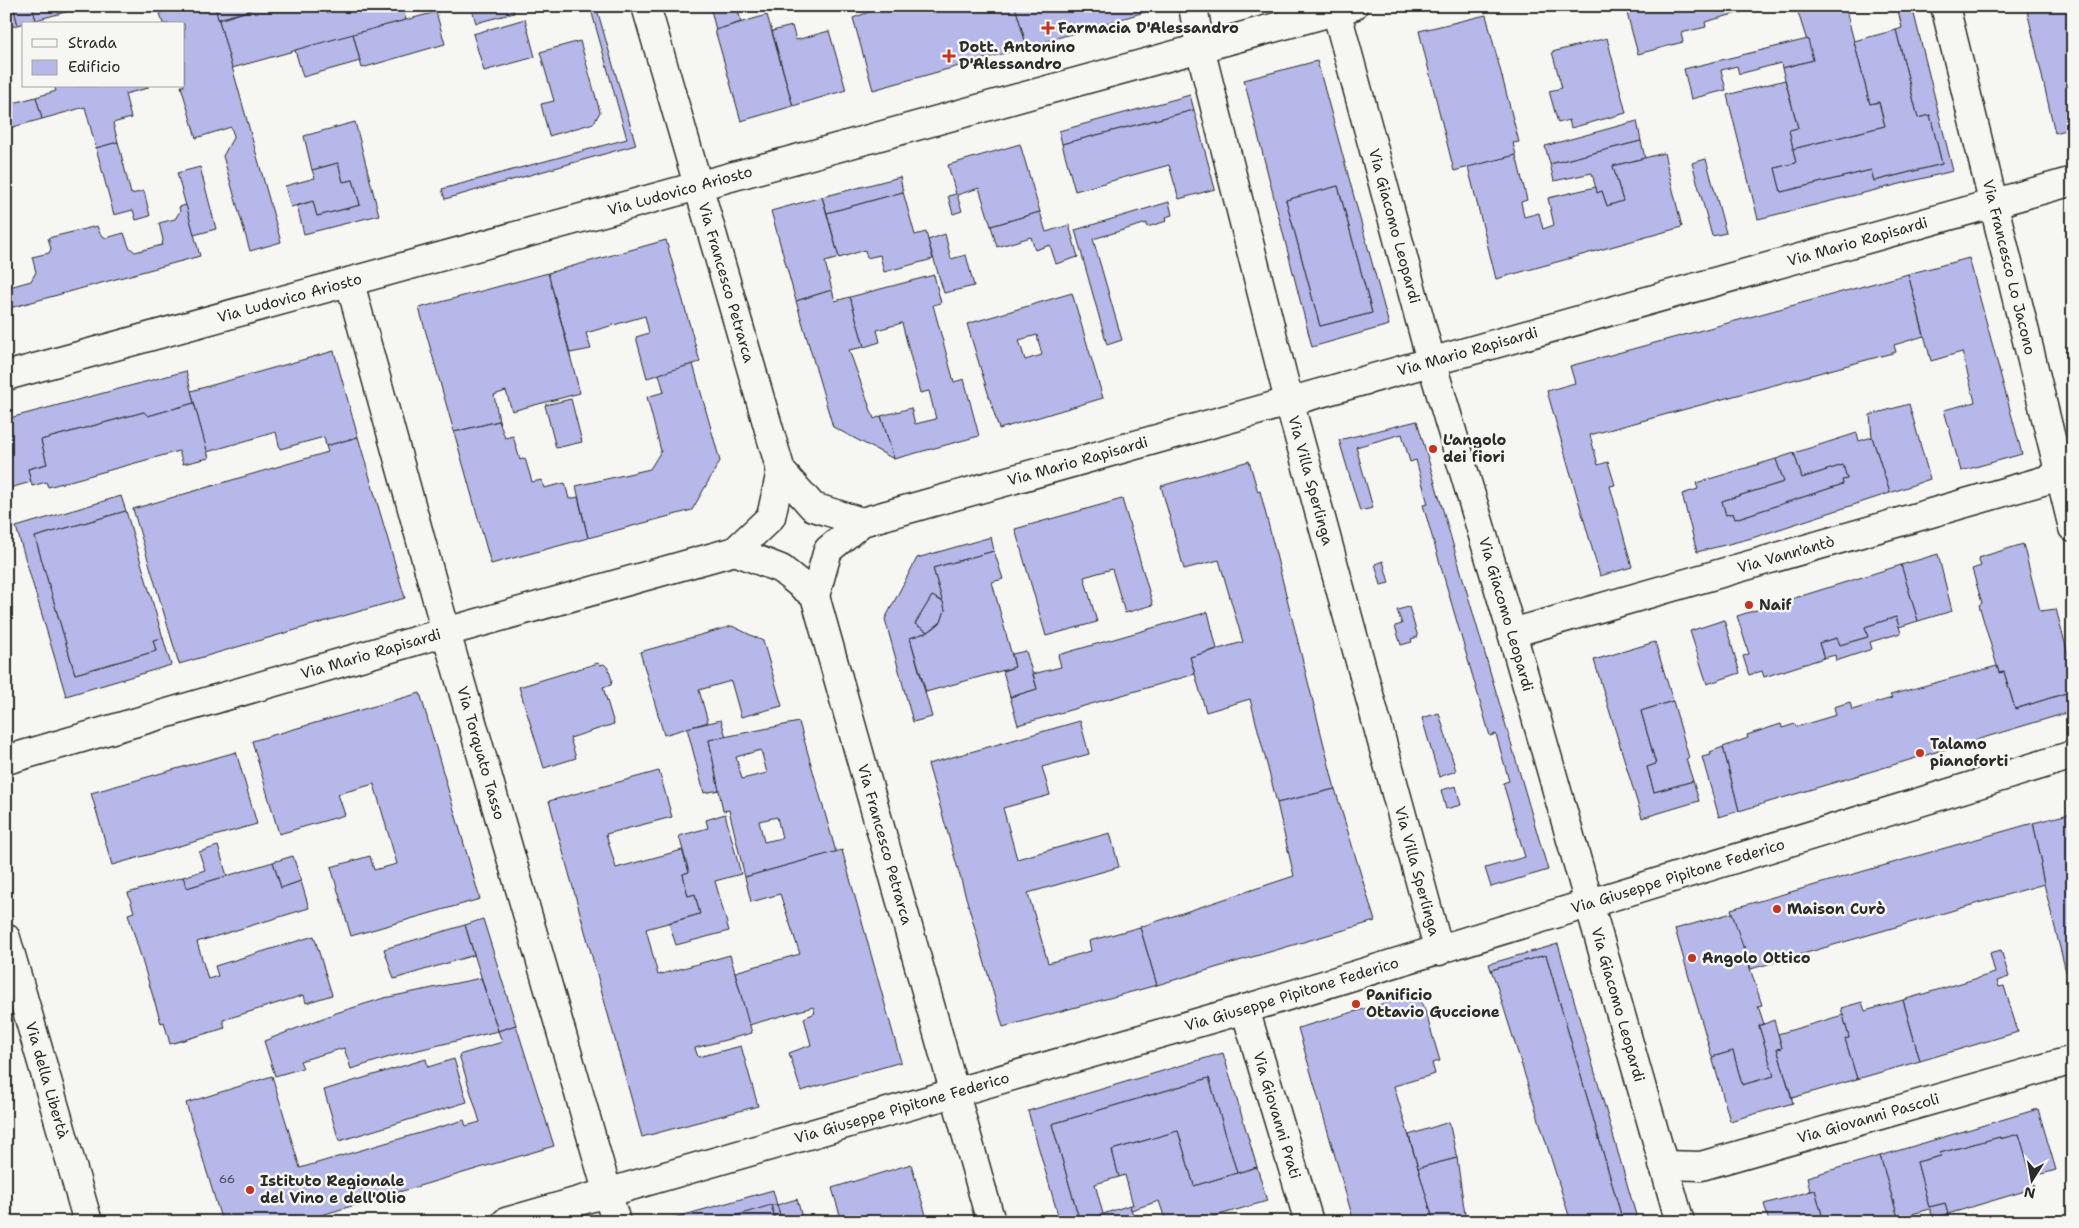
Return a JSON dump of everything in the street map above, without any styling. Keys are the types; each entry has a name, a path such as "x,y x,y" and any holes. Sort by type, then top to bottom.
{"street":[{"name":"Via Francesco Petrarca","path":"646,6 781,471"},
{"name":"Via Villa Sperlinga","path":"1193,6 1200,48 1289,400 1439,951"},
{"name":"Via Francesco Lo Jacono","path":"1945,6 2073,528"},
{"name":"Via Ludovico Ariosto","path":"6,376 350,283 1341,8"},
{"name":"Via Giacomo Leopardi","path":"1341,8 1431,361 1512,634 1680,1222"},
{"name":"Via Mario Rapisardi","path":"862,522 1289,400 2073,181"},
{"name":"Via Torquato Tasso","path":"350,283 446,632 616,1222"},
{"path":"781,471 813,507 862,522"},
{"path":"781,471 771,516 735,550 781,569 815,596 828,550 862,522"},
{"name":"Via Vann'antò","path":"1512,634 2060,476"},
{"name":"Via Mario Rapisardi","path":"6,760 735,550"},
{"name":"Via Francesco Petrarca","path":"815,596 953,1093 991,1222"},
{"name":"Via Giuseppe Pipitone Federico","path":"506,1222 1245,1009 2073,755"},
{"name":"Via della Libertà","path":"6,938 88,1222"},
{"name":"Via Giovanni Prati","path":"1245,1009 1309,1222"},
{"name":"Via Giovanni Pascoli","path":"1663,1164 1702,1166 2073,1060"}],"building":[{"path":"6,6 13,6 18,25 6,28"},
{"path":"13,6 32,6 36,20 22,22 22,24 18,25"},
{"path":"32,6 72,6 73,10 36,20"},
{"path":"158,6 184,6 160,13"},
{"path":"184,6 215,6 281,242 250,251 223,156 234,136 231,127 196,138 182,88 185,88 185,22 162,22 160,13"},
{"path":"215,6 250,6 251,10 218,19"},
{"path":"250,6 402,6 406,20 232,68 219,20 251,10"},
{"path":"471,6 512,6 514,13 476,23"},
{"path":"590,6 596,6 636,145 445,199 442,189 627,139"},
{"path":"710,6 737,6 741,22 716,30"},
{"path":"885,6 1015,6 1027,47 873,90 853,18"},
{"path":"1015,6 1147,6 1148,11 1027,47"},
{"path":"1625,6 1763,6 1705,22 1706,27 1681,33 1683,42 1638,54"},
{"path":"1796,6 1845,6 1870,104 1879,102 1885,126 1793,149 1789,130 1798,128 1782,68 1813,60"},
{"path":"1897,6 1912,6 1953,171 1758,219 1727,95 1785,80 1798,128 1789,130 1796,163 1775,168 1781,192 1871,170 1874,181 1942,164 1930,115 1918,118 1896,30 1902,28"},
{"path":"2026,6 2073,6 2073,128 2055,133"},
{"path":"436,12 445,44 362,68 353,34"},
{"path":"767,15 793,106 741,121 715,30"},
{"path":"1486,15 1519,142 1513,143 1516,155 1454,171 1419,31"},
{"path":"525,19 535,57 484,71 473,34"},
{"path":"792,26 796,40 829,31 846,90 793,106 772,31"},
{"path":"1896,30 1918,118 1930,115 1942,164 1874,181 1871,170 1781,192 1775,168 1796,163 1793,149 1885,126 1879,102 1870,104 1854,41"},
{"path":"353,34 360,61 303,77 295,50"},
{"path":"1607,38 1626,113 1571,128 1569,120 1558,123 1549,91 1562,88 1552,52"},
{"path":"1808,39 1813,60 1782,68 1781,63 1739,74 1737,66 1721,70 1726,90 1691,99 1684,69"},
{"path":"580,41 600,112 594,123 549,136 541,104 554,101 540,52"},
{"path":"1317,61 1389,325 1312,347 1244,80","holes":["1338,186 1372,313 1320,326 1286,200"]},
{"path":"55,88 148,88 125,94 131,118 113,123 118,142 96,148 85,107 42,119 36,97 56,91"},
{"path":"1190,95 1194,110 1062,144 1059,131"},
{"path":"36,97 42,119 6,129 6,105"},
{"path":"1194,110 1215,189 1179,199 1169,165 1075,191 1062,144"},
{"path":"1637,121 1641,141 1550,164 1545,146"},
{"path":"355,122 379,215 304,234 297,206 313,201 317,216 360,205 353,180 343,182 338,163 312,170 304,136"},
{"path":"1641,141 1645,158 1613,166 1623,201 1607,206 1602,191 1597,193 1592,173 1554,181 1550,164"},
{"path":"118,142 131,194 144,191 150,216 136,220 133,210 114,215 96,148"},
{"path":"1020,144 1040,212 991,226 979,188 957,195 962,211 953,214 948,196 956,194 948,165"},
{"path":"1664,153 1682,227 1496,279 1468,167 1516,155 1527,200 1521,202 1524,217 1539,213 1543,229 1554,225 1548,198 1596,187 1597,193 1602,191 1607,206 1623,201 1613,166"},
{"path":"1706,159 1726,233 1712,236 1692,163"},
{"path":"338,163 343,182 353,180 360,205 317,216 313,201 291,207 285,186 315,178 312,170"},
{"path":"200,167 216,229 194,235 177,173"},
{"path":"900,177 903,192 827,213 822,197"},
{"path":"1338,186 1372,313 1320,326 1286,200"},
{"path":"903,192 915,235 926,232 933,259 884,272 880,255 867,258 865,250 839,258 827,213"},
{"path":"822,197 839,258 825,262 832,290 796,301 771,211"},
{"path":"1169,202 1172,215 1166,217 1167,221 1147,227 1147,223 1093,239 1122,340 1107,345 1075,230"},
{"path":"186,205 200,256 6,309 6,288 31,281 36,272 32,257 49,253 51,249 48,238 97,226 100,234 106,238 124,233 129,247 135,252 162,245 163,240 159,223 175,219 180,211 179,207"},
{"path":"1040,212 1046,232 1069,225 1078,257 1056,264 1050,245 1035,250 1031,237 997,247 991,226"},
{"path":"945,234 951,259 966,255 974,286 944,293 928,240"},
{"path":"666,240 700,362 647,378 636,337 649,333 645,316 586,333 591,349 570,353 548,273"},
{"path":"1969,258 2022,454 1961,471 1944,410 1975,402 1962,352 1931,361 1908,274"},
{"path":"548,273 580,393 512,411 506,391 494,395 499,421 454,432 419,308"},
{"path":"1908,274 1924,336 1894,345 1896,352 1590,435 1598,465 1608,462 1615,485 1610,486 1632,567 1600,576 1547,391 1575,383 1570,366"},
{"path":"934,275 941,303 933,305 954,382 964,379 979,436 894,459 881,416 911,408 915,424 936,419 929,391 920,393 902,323 877,330 880,342 864,347 850,297"},
{"path":"832,290 835,301 850,297 864,347 849,350 874,419 881,416 894,459 833,427 796,301"},
{"path":"1072,293 1103,398 999,429 967,324","holes":["1037,335 1042,355 1025,360 1019,340"]},
{"path":"334,351 358,437 326,446 324,437 280,449 276,432 207,452 191,391"},
{"path":"693,364 720,461 692,510 588,538 576,486 650,469 661,451 647,397 664,392 659,374"},
{"path":"186,371 194,403 148,416 144,412 41,440 47,464 28,469 31,482 6,489 6,419"},
{"path":"571,399 582,442 556,448 545,405"},
{"path":"194,403 209,458 183,464 179,451 48,487 46,482 32,486 28,469 47,464 41,440 144,412 148,416"},
{"path":"1909,404 1930,479 1890,493 1872,437 1870,415"},
{"path":"499,421 505,438 513,436 520,460 525,458 532,482 542,480 544,488 565,483 569,499 578,497 588,538 491,564 454,432"},
{"path":"1417,421 1548,870 1491,887 1485,868 1525,857 1503,783 1509,781 1496,734 1490,736 1423,505 1428,504 1416,460 1410,462 1402,434 1356,447 1373,508 1360,511 1339,440"},
{"path":"1857,433 1859,441 1872,437 1890,493 1752,538 1697,552 1682,494 1698,489 1696,483 1776,459 1784,482 1722,501 1726,515 1733,513 1735,519 1843,484 1842,480 1847,479 1843,465 1802,478 1794,453"},
{"path":"358,437 405,598 179,664 133,509 328,452 326,446"},
{"path":"1794,453 1802,478 1843,465 1847,479 1842,480 1843,484 1735,519 1733,513 1726,515 1722,501 1784,482 1776,459"},
{"path":"1249,461 1258,492 1260,491 1335,789 1277,803 1250,699 1206,712 1190,657 1243,642 1219,560 1184,569 1161,486"},
{"path":"121,496 126,511 35,537 75,674 156,651 153,640 163,638 171,665 66,696 16,527"},
{"path":"1122,499 1153,605 1125,613 1112,569 1084,577 1097,622 1046,636 1015,529"},
{"path":"126,511 163,638 153,640 156,651 75,674 35,537"},
{"path":"991,537 994,551 933,568 943,602 932,596 915,624 928,632 910,638 932,717 913,722 885,619 917,558"},
{"path":"2023,544 2040,611 2056,609 2073,673 2073,691 2015,709 2004,672 1999,673 1979,605 1982,603 1972,569 1981,566 1978,558"},
{"path":"994,551 1003,579 992,582 1015,667 926,692 910,638 934,628 941,622 945,610 933,568"},
{"path":"1938,554 1952,611 1918,621 1901,565"},
{"path":"1383,561 1389,583 1381,585 1375,564"},
{"path":"1901,565 1918,621 1899,627 1896,617 1865,627 1868,637 1840,645 1837,638 1819,643 1824,658 1764,677 1762,671 1749,675 1743,656 1749,654 1737,616"},
{"path":"932,596 943,602 945,610 941,622 928,632 915,624"},
{"path":"1409,607 1418,637 1411,639 1412,642 1401,645 1395,626 1402,624 1397,610"},
{"path":"1208,612 1217,649 1190,657 1195,674 1018,725 1010,697 1037,689 1033,674 1061,667 1058,655"},
{"path":"1896,617 1901,633 1870,642 1872,649 1836,661 1835,655 1824,658 1819,643 1837,638 1840,645 1868,637 1865,627"},
{"path":"1724,620 1740,673 1707,684 1690,631"},
{"path":"732,626 763,641 782,706 741,717 731,681 699,690 708,722 664,735 640,652"},
{"path":"1655,642 1673,701 1641,711 1656,764 1647,767 1654,792 1693,781 1699,801 1642,818 1594,660"},
{"path":"1026,651 1037,689 1010,697 1003,671 1015,667 1012,654"},
{"path":"598,663 600,665 604,664 608,668 612,680 611,685 603,687 614,724 570,738 576,758 544,768 519,687"},
{"path":"1997,666 1999,673 2004,672 2015,709 2073,691 2073,711 1739,811 1723,747 1748,738 1747,735 1781,724 1782,728 1795,724 1796,727 1836,715 1834,707 1850,702 1852,710 1892,698 1890,695"},
{"path":"420,693 480,899 351,936 331,867 370,856 374,870 397,864 374,784 338,794 345,815 279,834 252,741"},
{"path":"1673,701 1689,758 1686,759 1693,781 1654,792 1647,767 1656,764 1641,711"},
{"path":"1439,713 1456,771 1439,777 1422,718"},
{"path":"721,720 726,737 709,740 719,790 704,793 687,728"},
{"path":"1080,721 1089,754 1042,767 1050,795 1003,808 1017,859 1110,833 1119,867 1028,893 1048,963 1091,951 1089,941 1140,927 1157,985 1003,1027 928,764"},
{"path":"799,722 836,852 745,877 729,810 723,811 709,740","holes":["761,750 767,773 742,779 736,757","777,817 782,838 764,842 759,821"]},
{"path":"1723,747 1739,811 1719,817 1702,757 1711,755 1710,752"},
{"path":"236,752 257,824 112,865 91,793"},
{"path":"659,771 672,817 606,834 616,868 682,850 689,872 683,874 688,896 695,894 700,914 646,929 658,975 730,955 752,1033 695,1048 698,1057 741,1046 758,1106 642,1137 549,801"},
{"path":"1456,786 1461,805 1446,809 1441,790"},
{"path":"1335,789 1375,921 1157,985 1140,927 1294,876 1277,803"},
{"path":"2073,813 2073,985 2069,971 2066,972 2044,884 2040,864 2042,863 2033,823"},
{"path":"725,814 741,874 715,881 729,931 676,945 669,923 700,914 695,894 688,896 683,874 689,872 679,836 708,828 706,820"},
{"path":"2033,823 2042,863 2040,864 2044,884 1751,969 1744,946 1742,947 1731,909"},
{"path":"218,846 227,876 187,888 183,877 205,870 199,852"},
{"path":"842,850 901,1062 801,1091 789,1053 811,1045 804,1018 815,1013 813,1007 749,1025 735,972 800,954 780,894 751,902 745,877"},
{"path":"293,856 301,881 281,888 273,862"},
{"path":"273,862 281,888 301,881 309,908 197,942 208,979 218,976 215,966 314,936 332,995 306,1003 304,995 223,1020 225,1028 170,1044 164,1022 161,1023 128,914 134,912 128,893 183,877 187,888"},
{"path":"1732,913 1762,1005 1758,1006 1764,1024 1759,1026 1774,1076 1742,1085 1733,1051 1712,1057 1675,929"},
{"path":"483,919 516,1025 498,1031 465,925"},
{"path":"465,925 474,955 394,979 384,949"},
{"path":"1558,944 1638,1222 1623,1222 1546,955 1491,970 1489,964"},
{"path":"2001,950 2009,977 1997,981 1999,987 2004,986 2018,1032 1920,1061 1903,1000 1995,973 1990,953"},
{"path":"1546,955 1623,1222 1571,1222 1491,970"},
{"path":"481,978 498,1031 393,1056 351,1069 344,1048 300,1061 303,1068 275,1076 264,1041 336,1013 384,998"},
{"path":"1416,994 1419,1002 1421,1001 1424,1007 1440,1061 1432,1063 1435,1074 1394,1086 1434,1222 1354,1222 1298,1028"},
{"path":"1903,1000 1920,1061 1857,1079 1845,1039 1849,1038 1841,1008 1862,1002 1865,1011"},
{"path":"1843,1015 1849,1038 1845,1039 1857,1079 1792,1098 1777,1049 1782,1048 1778,1034"},
{"path":"1774,1020 1782,1048 1777,1049 1793,1103 1730,1121 1712,1057 1733,1051 1742,1085 1774,1076 1759,1026"},
{"path":"516,1025 554,1146 308,1219 308,1222 222,1222 186,1103 272,1076 300,1168 464,1120 466,1126 480,1122 459,1055 502,1042 498,1031"},
{"path":"1223,1053 1257,1167 1237,1173 1209,1078 1052,1124 1080,1222 1060,1222 1028,1111"},
{"path":"426,1059 428,1067 454,1059 467,1102 339,1141 324,1090"},
{"path":"1209,1078 1237,1173 1194,1186 1178,1131 1112,1150 1119,1177 1095,1184 1103,1214 1130,1205 1135,1222 1080,1222 1052,1124"},
{"path":"2038,1109 2056,1170 2031,1177 2019,1134 2000,1139 2000,1137 1940,1153 1941,1156 1917,1162 1929,1207 1945,1203 1948,1214 1933,1218 1930,1209 1898,1218 1880,1156"},
{"path":"1449,1122 1457,1158 1418,1168 1409,1135"},
{"path":"1178,1131 1194,1186 1257,1167 1267,1201 1195,1222 1166,1222 1159,1201 1131,1210 1130,1205 1133,1205 1125,1175 1119,1177 1112,1150"},
{"path":"2019,1134 2035,1188 1948,1214 1945,1203 1929,1207 1917,1162 1941,1156 1940,1153 2000,1137 2000,1139"},
{"path":"1880,1156 1899,1221 1824,1222 1815,1190 1810,1191 1807,1177"},
{"path":"1457,1158 1466,1222 1434,1222 1418,1168"},
{"path":"911,1164 928,1222 842,1222 832,1188"},
{"path":"773,1190 777,1205 715,1222 671,1222 670,1219"},
{"path":"1815,1190 1824,1222 1769,1222 1764,1204"},
{"path":"797,1199 803,1221 782,1222 777,1205"},
{"path":"771,1205 777,1205 782,1222 776,1222"},
{"path":"771,1205 776,1222 715,1222"}],"place":[{"name":"Farmacia D'Alessandro","path":"1048,28"},
{"name":"Dott. Antonino D'Alessandro","path":"949,56"},
{"name":"L'angolo dei fiori","path":"1433,449"},
{"name":"Naif","path":"1749,605"},
{"name":"Talamo pianoforti","path":"1920,753"},
{"name":"Maison Curò","path":"1777,909"},
{"name":"Angolo Ottico","path":"1692,958"},
{"name":"Panificio Ottavio Guccione","path":"1356,1004"},
{"name":"Istituto Regionale del Vino e dell'Olio","path":"250,1190"}]}
